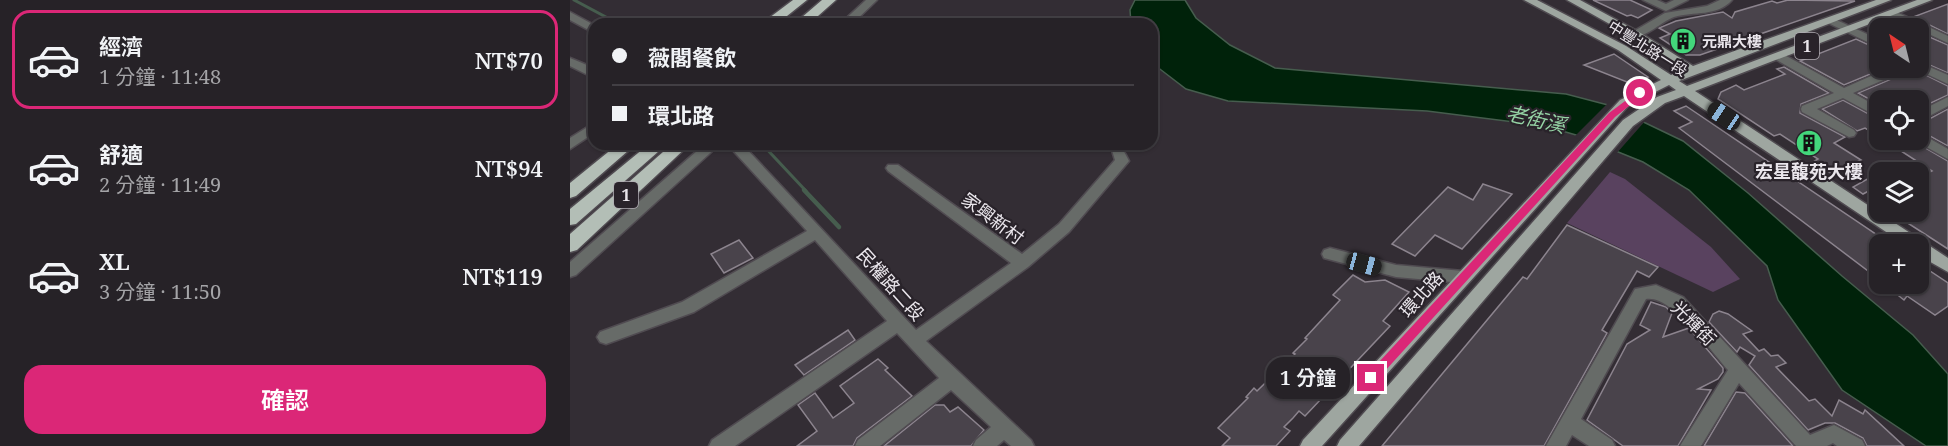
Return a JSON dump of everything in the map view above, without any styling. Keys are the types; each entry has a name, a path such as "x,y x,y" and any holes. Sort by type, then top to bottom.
{"highway":[{"path":"776,18 801,0"},
{"path":"780,18 801,0"},
{"path":"808,18 830,0"},
{"path":"817,18 836,0"},
{"path":"570,177 604,150"},
{"name":"1","path":"570,192 621,150"},
{"name":"1","path":"570,219 652,150"},
{"name":"1","path":"570,245 675,150"}],"main road":[{"name":"中豐北路一段","path":"1529,0 1622,48 1899,234"},
{"name":"中豐北路一段","path":"1572,0 1635,34 1692,71"},
{"name":"1","path":"1669,80 1886,0"},
{"name":"1","path":"1347,446 1628,123 1642,111 1661,100 1928,0"},
{"path":"1686,91 1692,71"},
{"name":"環北路","path":"1310,446 1624,103 1669,80"},
{"name":"中豐北路一段","path":"1929,254 1948,266"}],"street":[{"path":"852,18 872,0"},
{"path":"1648,0 1666,8 1683,0"},
{"path":"1635,34 1672,14 1701,11 1722,5 1727,0"},
{"path":"1892,13 1948,40"},
{"path":"570,15 588,26"},
{"path":"1830,20 1869,40"},
{"path":"1779,56 1869,108"},
{"path":"570,62 588,69"},
{"path":"1929,70 1948,80"},
{"path":"1849,133 1807,109 1877,78"},
{"path":"1929,112 1948,101"},
{"path":"572,143 588,131"},
{"path":"1929,143 1948,155"},
{"path":"570,271 706,150"},
{"name":"民權路二段","path":"740,150 818,232 933,360 954,377 1024,446"},
{"path":"1022,263 1064,228 1122,161 1116,150"},
{"name":"家興新村","path":"893,168 1022,263 915,340"},
{"path":"606,337 688,307 818,232"},
{"path":"1330,254 1388,271 1421,276 1463,277"},
{"name":"光輝街","path":"1556,446 1641,294 1656,291 1677,302 1808,446"},
{"path":"719,446 899,322"},
{"path":"1690,446 1738,370"},
{"path":"865,446 954,377"},
{"path":"1569,422 1605,446"},
{"path":"983,446 1004,428"},
{"path":"1808,446 1834,434 1855,446"}],"shaded area":[{"path":"1610,172 1625,179 1711,247 1740,279 1713,292 1567,223"}],"water":[{"name":"老街溪","path":"1135,0 1185,0 1196,18 1230,45 1275,68 1566,94 1608,105 1683,141 1748,193 1913,335 1948,374 1948,446 1926,446 1842,390 1778,300 1767,266 1689,190 1643,162 1576,135 1545,126 1427,111 1228,101 1186,89 1158,68 1158,18 1131,18 1130,10"}],"pier":[{"path":"1609,102 1646,120 1616,154 1574,137"}],"building":[{"path":"1593,0 1630,0 1652,10 1638,18 1627,16"},
{"path":"1788,0 1855,1 1700,55 1686,55 1660,38 1670,34 1659,28 1676,21 1723,12 1732,18 1735,12 1772,1 1777,3"},
{"path":"1948,4 1948,34 1929,25 1929,18 1913,17"},
{"path":"1929,37 1948,45 1948,73 1929,65"},
{"path":"1856,39 1869,45 1869,75 1844,85 1800,61"},
{"path":"1614,54 1648,77 1632,84 1584,65"},
{"path":"1784,67 1829,93 1801,104 1800,113 1845,137 1834,143 1861,160 1832,174 1813,162 1818,159 1780,134 1774,136 1718,99 1721,92 1736,85 1744,90 1785,74 1777,69"},
{"path":"1929,76 1948,86 1948,95 1929,104 1929,90 1869,90 1869,99 1858,93 1894,78"},
{"path":"1843,100 1869,114 1869,130 1865,128 1857,131 1822,109"},
{"path":"1686,106 1876,234 1869,234 1869,272 1679,128 1692,122 1674,111"},
{"path":"1948,109 1948,146 1929,136 1929,119"},
{"path":"1899,150 1929,150 1948,161 1948,249 1929,237 1929,234 1925,234 1906,222 1929,222 1929,172 1932,171 1929,169 1929,162 1918,162"},
{"path":"1869,178 1869,191 1863,194 1853,187"},
{"path":"1483,184 1512,194 1462,249 1435,235 1415,256 1392,244 1448,187 1473,200"},
{"path":"1567,225 1658,267 1649,277 1637,271 1602,330 1607,333 1544,446 1382,446 1523,277 1527,279"},
{"path":"739,240 753,258 724,273 711,254"},
{"path":"1929,270 1948,283 1948,306 1935,315 1907,296 1904,300 1896,294 1929,294"},
{"path":"1353,275 1365,282 1385,280 1409,292 1383,321 1390,326 1305,416 1299,411 1284,427 1290,431 1276,446 1222,446 1230,438 1218,428 1248,398 1246,397 1254,388 1257,391 1295,354 1293,353 1307,339 1305,338 1340,300 1333,295"},
{"path":"1651,302 1666,307 1672,313 1663,337 1689,328 1723,368 1723,372 1718,379 1698,389 1711,390 1678,446 1623,446 1587,420 1627,344 1650,330 1640,325"},
{"path":"1719,311 1728,314 1752,331 1743,334 1759,351 1764,349 1771,356 1778,355 1786,363 1776,367 1809,401 1815,399 1832,416 1839,400 1863,414 1865,410 1904,446 1867,446 1863,438 1835,423 1825,423 1808,430 1749,365 1755,356 1740,347 1737,352 1709,322 1713,314"},
{"path":"848,330 855,340 804,375 795,365"},
{"path":"878,359 888,368 885,370 912,396 857,438 853,446 797,446 817,431 798,405 815,393 833,418 854,403 840,386"},
{"path":"1736,392 1745,393 1793,446 1704,446"},
{"path":"935,405 944,405 950,412 958,407 984,430 971,446 884,446"}],"waterway":[{"path":"574,0 608,18"},
{"path":"768,150 806,191"},
{"path":"804,190 839,227"}],"place":[{"name":"元鼎大樓","path":"1683,41"},
{"name":"宏星馥苑大樓","path":"1809,143"}],"route":[{"path":"1371,378 1612,115 1624,103 1640,93"}]}
